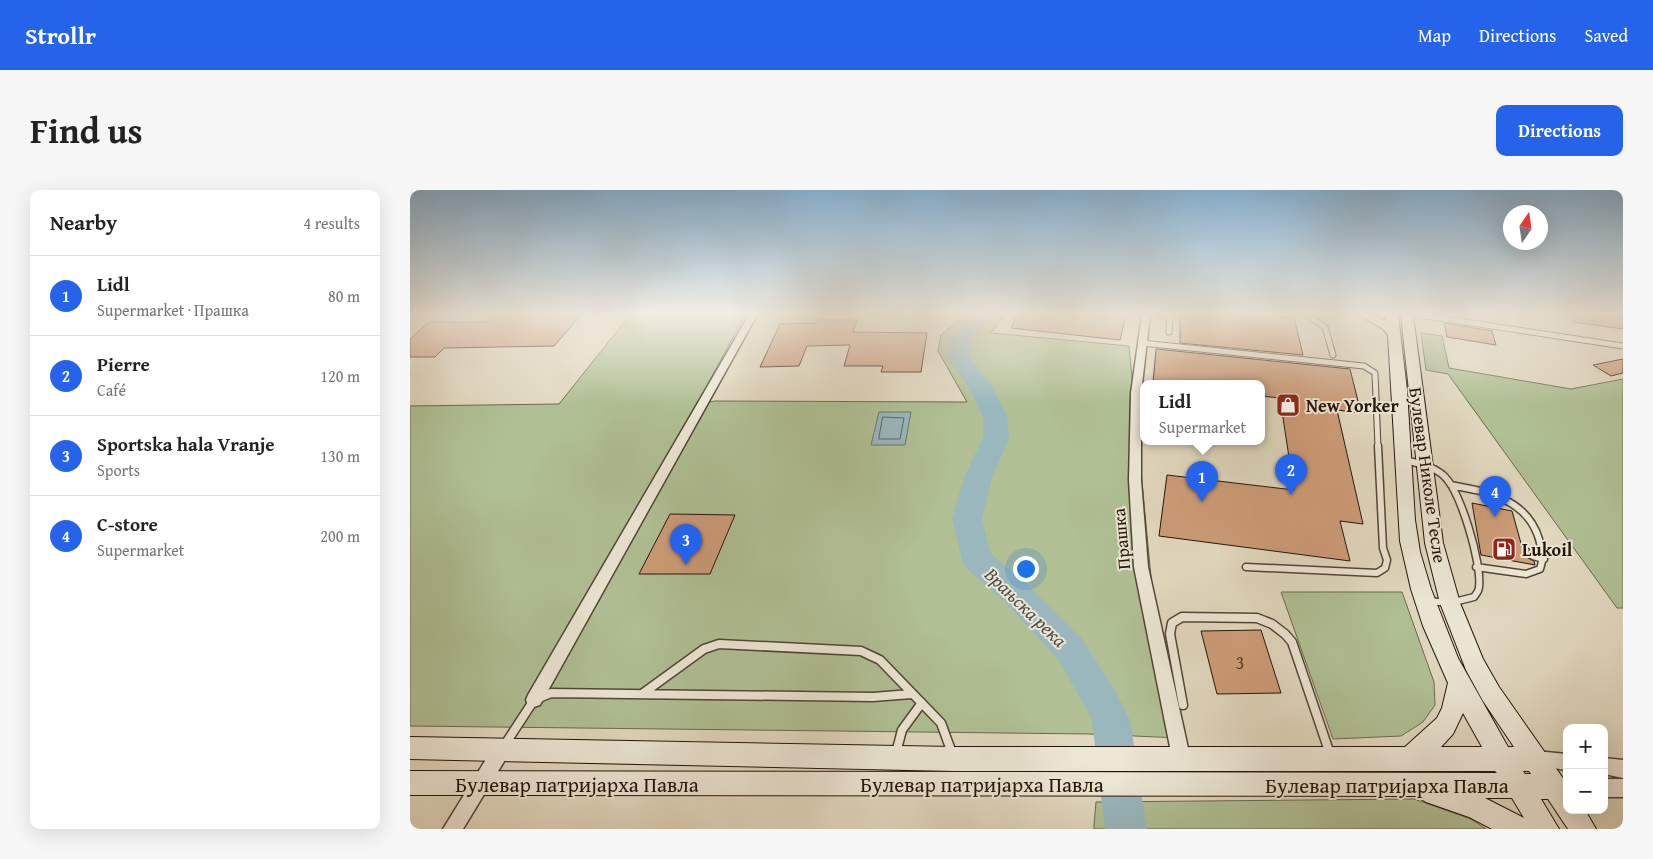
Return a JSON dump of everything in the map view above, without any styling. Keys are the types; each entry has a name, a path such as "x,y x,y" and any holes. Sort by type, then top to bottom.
{"main road":[{"name":"Булевар Николе Тесле","path":"1396,345 1410,550 1424,600 1442,646 1501,758 1546,829"},
{"name":"Булевар Николе Тесле","path":"1411,345 1434,543 1450,603 1474,663 1491,694 1534,758 1562,793"},
{"path":"1410,758 1445,728 1453,715 1460,681"},
{"name":"Булевар патријарха Павла","path":"410,748 954,759 1173,757 1534,758"},
{"name":"Булевар патријарха Павла","path":"410,784 1409,784 1518,786 1562,793"},
{"path":"1409,784 1474,806 1518,829"},
{"path":"1573,814 1583,829"}],"street":[{"path":"534,700 736,345"},
{"name":"Прашка","path":"1142,345 1136,393 1136,511 1141,567 1173,757"},
{"path":"452,829 502,749"},
{"path":"1534,758 1563,762"},
{"path":"1608,767 1623,769"},
{"path":"1608,788 1623,788"}],"lane":[{"path":"1160,345 1364,366 1375,373 1383,548 1387,560 1385,568 1378,572 1246,567"},
{"path":"1331,345 1334,355"},
{"path":"1403,460 1426,465 1445,477 1451,484 1457,494 1473,545 1479,589 1474,597 1450,603 1424,600"},
{"path":"1451,484 1482,491 1521,509 1532,521 1544,559 1540,568 1526,574 1476,567"},
{"path":"1532,556 1544,559"},
{"path":"1183,705 1171,642 1170,625 1175,619 1182,616 1257,618 1272,624 1292,642 1332,758"},
{"path":"1155,645 1171,642"},
{"path":"642,695 704,649 719,644 860,651 880,660 941,723 954,759"},
{"path":"502,749 534,700 551,693 873,696 911,694"},
{"path":"895,757 902,730 921,704"}],"green space":[{"path":"606,345 729,345 697,404 715,401 967,402 938,351 939,345 1129,346 1154,608 1180,738 1089,734 410,726 410,406 559,404"},
{"path":"1423,345 1444,345 1449,368 1571,389 1623,379 1623,608 1617,608 1448,374 1426,370"},
{"path":"1281,592 1402,592 1434,682 1435,705 1423,722 1401,736 1333,739"},
{"path":"1414,799 1471,819 1486,829 1094,829 1096,802"}],"water":[{"path":"879,412 911,412 905,445 871,445"}],"building":[{"path":"410,345 555,345 444,348 435,357 410,357"},
{"path":"770,345 925,345 921,372 881,372 883,366 844,366 850,345 807,346 799,366 760,367"},
{"path":"1199,345 1301,345 1303,355"},
{"path":"1156,349 1350,369 1361,413 1337,410 1363,524 1340,521 1350,561 1159,536 1167,475 1294,490 1280,398 1265,396 1265,380 1153,380"},
{"path":"1623,359 1623,373 1611,376 1593,365"},
{"path":"1472,503 1512,511 1522,547 1530,549 1528,558 1534,561 1535,565 1481,555"},
{"path":"670,514 735,515 710,574 639,574"},
{"path":"1261,630 1281,693 1217,694 1201,631"}],"waterway":[{"name":"Врањска река","path":"961,345 959,358 981,388 995,416 996,438 978,478 967,519 977,560 1018,595 1070,649 1103,704 1111,721 1126,829"}],"place":[{"name":"New Yorker","path":"1288,405"},
{"name":"Pierre","path":"1291,495"},
{"name":"Lidl","path":"1202,502"},
{"name":"C-store","path":"1495,517"},
{"name":"Lukoil","path":"1504,549"},
{"name":"Sportska hala Vranje","path":"686,565"}]}
